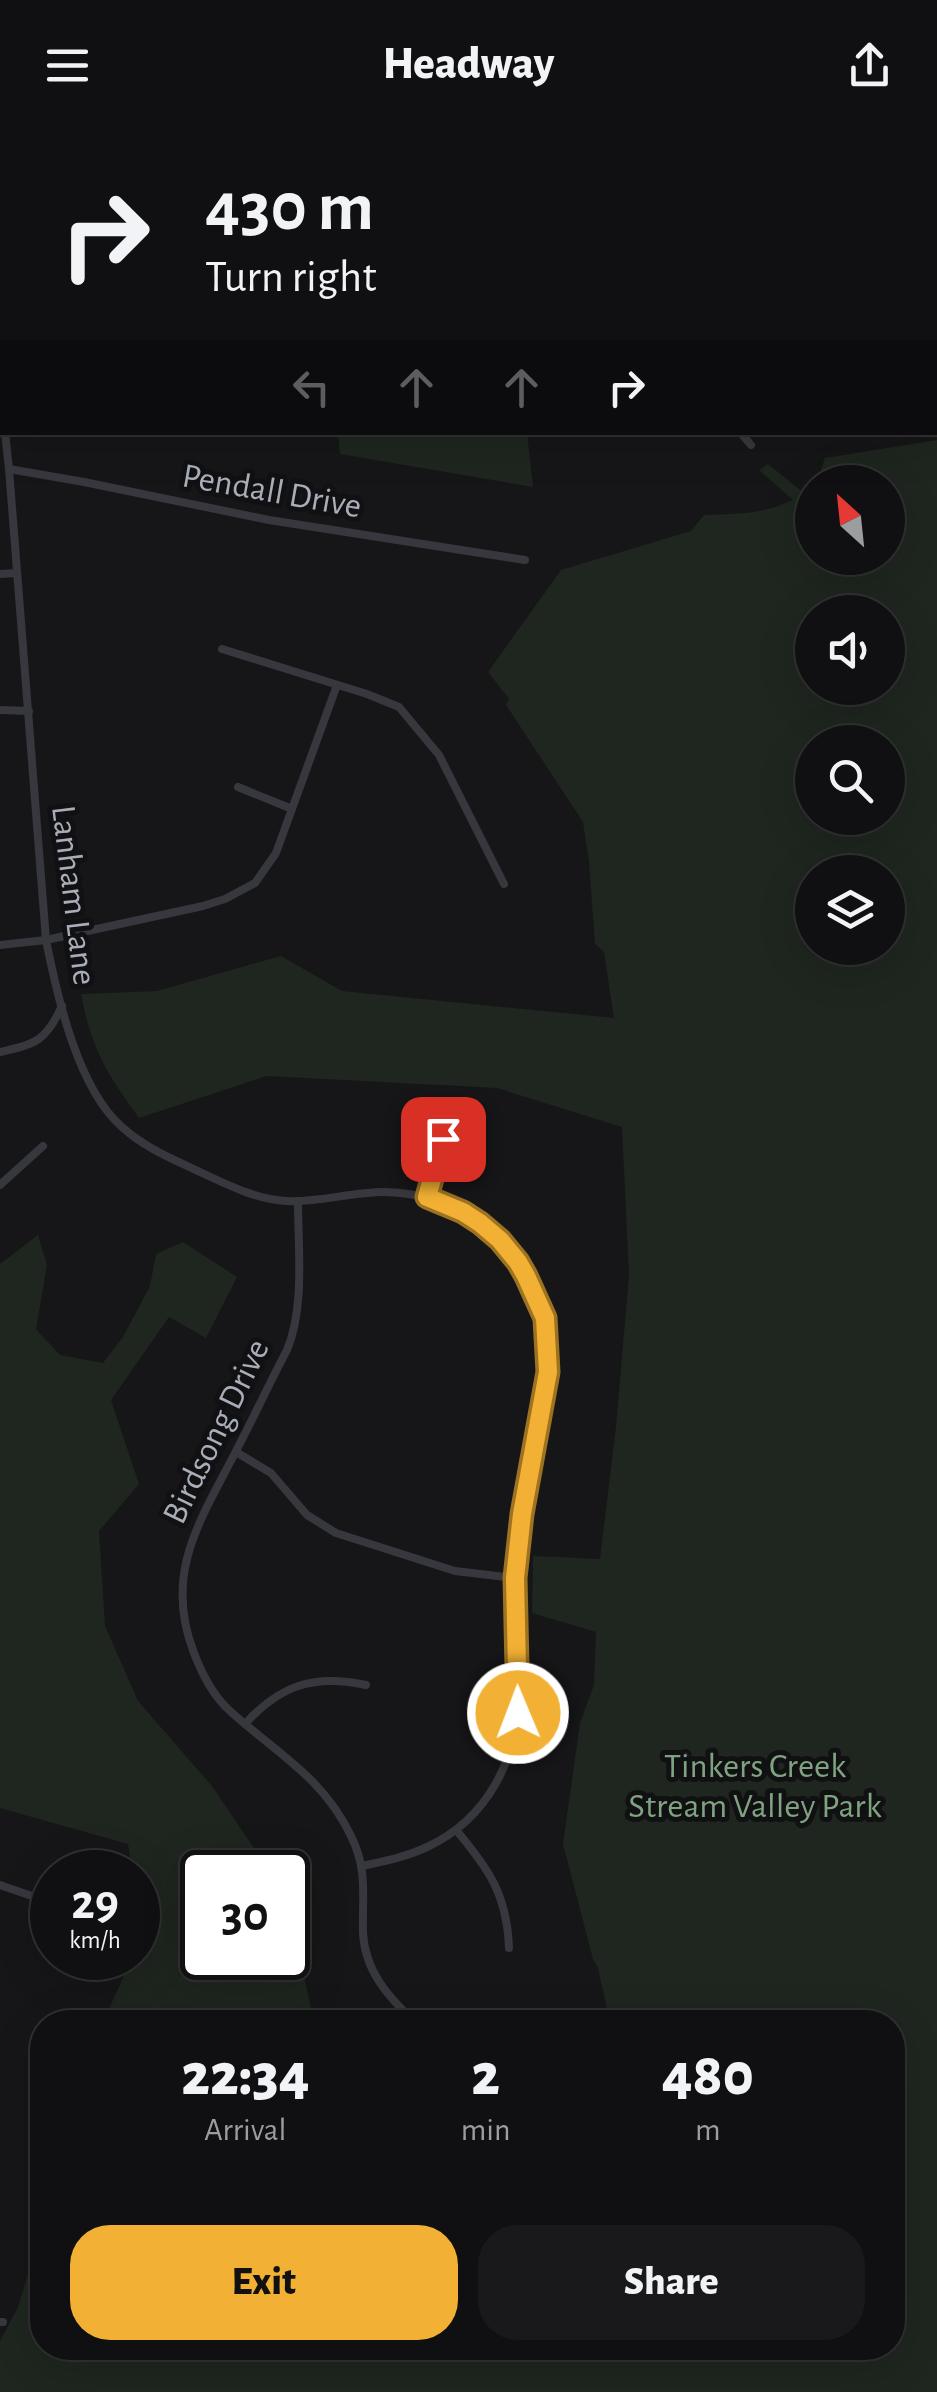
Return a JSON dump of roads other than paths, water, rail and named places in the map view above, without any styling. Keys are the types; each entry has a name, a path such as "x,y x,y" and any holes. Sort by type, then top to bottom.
{"street":[{"name":"Lanham Lane","path":"0,1052 31,1045 52,1028 63,1009 46,940 4,435"},
{"path":"743,435 751,445"},
{"name":"Pendall Drive","path":"9,470 269,520 526,560"},
{"path":"0,574 16,572"},
{"path":"222,649 399,706 439,755 504,884"},
{"path":"0,945 46,940 202,906 255,883 276,853 337,685"},
{"path":"0,710 29,711"},
{"path":"238,787 292,809"},
{"path":"63,1009 91,1084 116,1122 157,1152 263,1198 298,1201 373,1192 427,1197 463,1212 500,1240 518,1262 545,1318 548,1372 522,1514 515,1578 518,1722 510,1754 492,1791 456,1830 412,1853 362,1866"},
{"path":"427,1197 452,1110"},
{"path":"0,1185 43,1146"},
{"name":"Birdsong Drive","path":"298,1201 294,1329 196,1528 185,1560 182,1585 185,1628 198,1665 220,1701 321,1788 344,1822 362,1866 364,1934 370,1964 388,1997 402,2010"},
{"path":"236,1452 271,1473 307,1514 336,1533 455,1570 515,1578"},
{"path":"245,1724 271,1698 296,1686 339,1680 366,1685"},
{"path":"456,1830 496,1884 505,1909 509,1948"},
{"path":"0,1885 30,1895"}],"park label":[{"name":"Tinkers Creek Stream Valley Park","path":"755,1785"}]}
